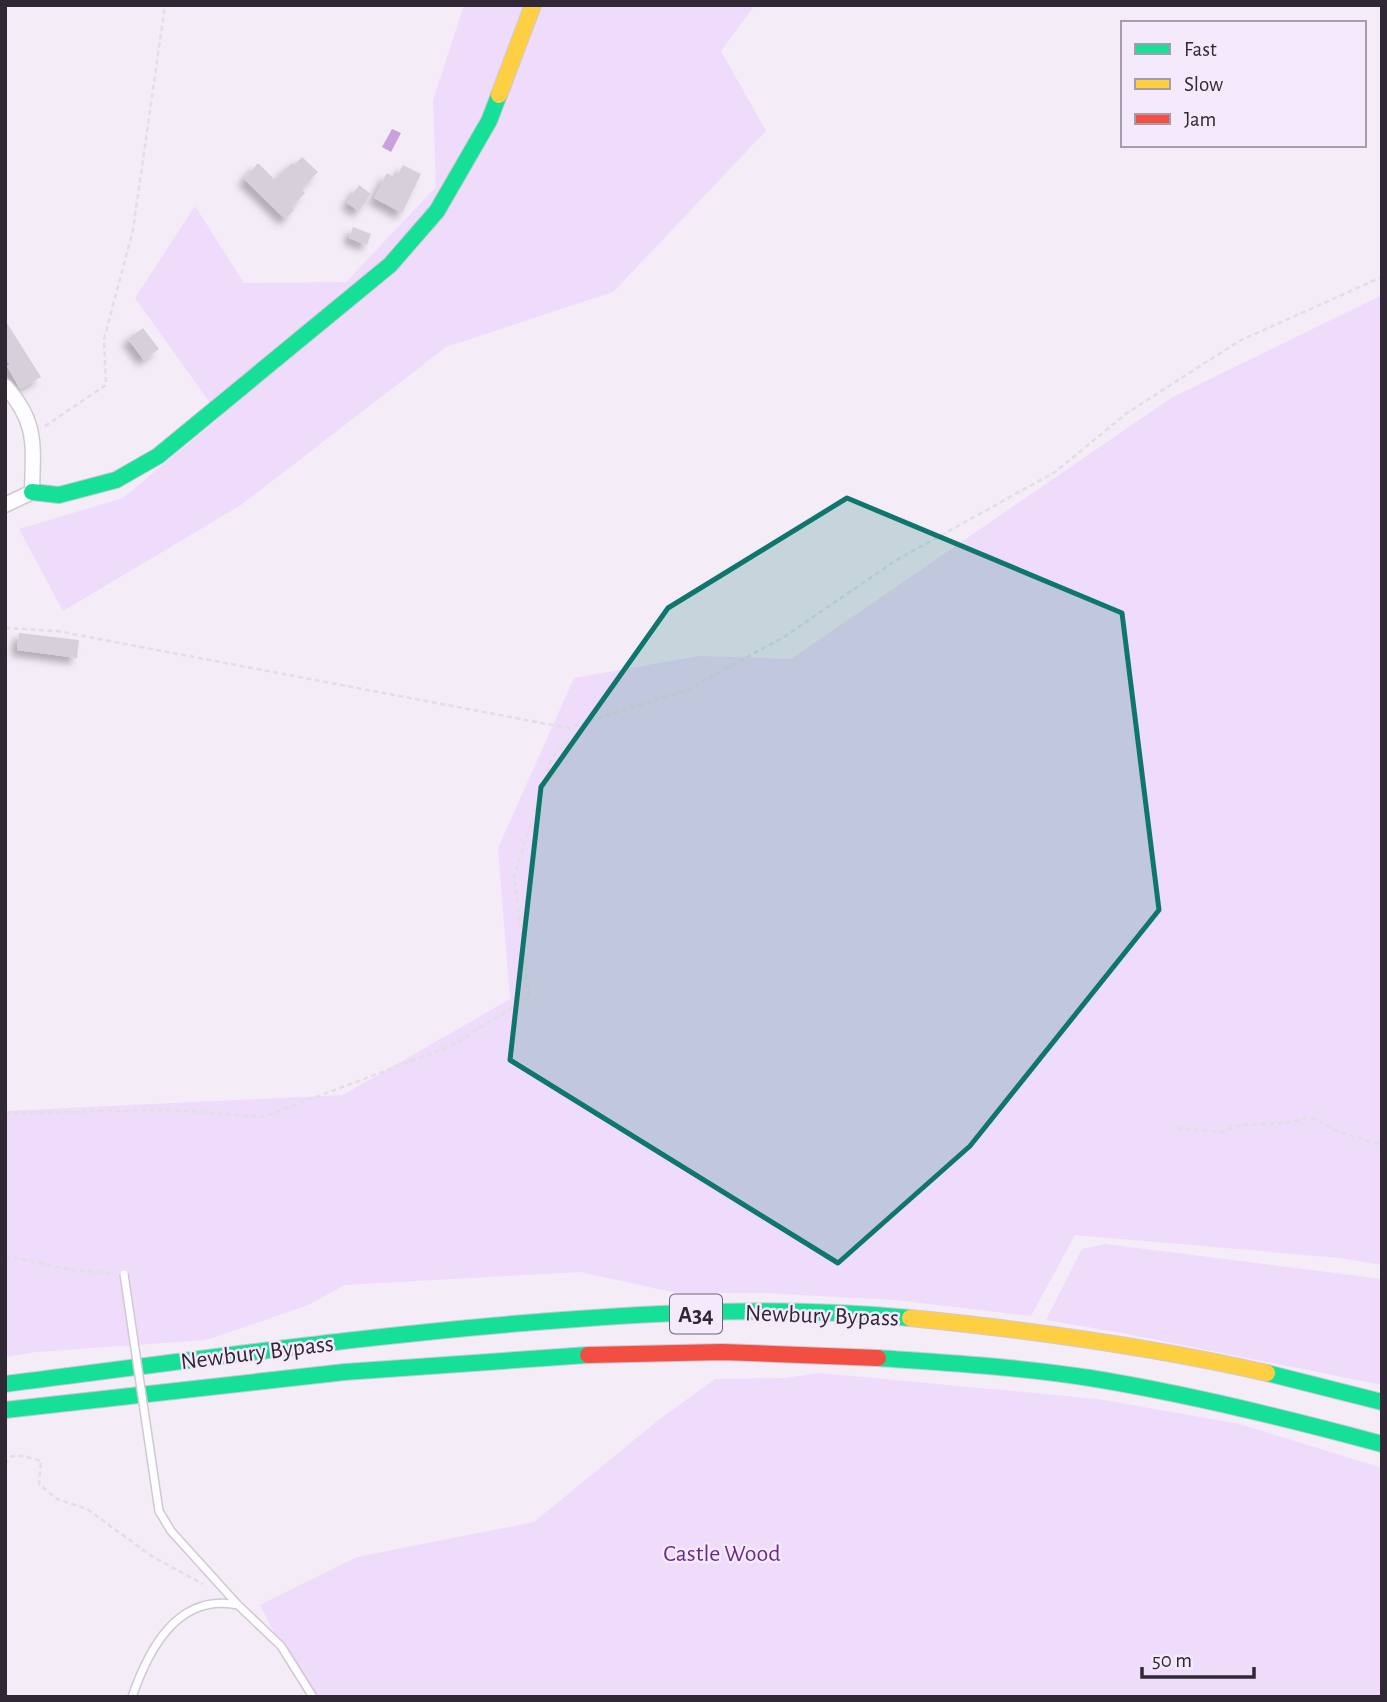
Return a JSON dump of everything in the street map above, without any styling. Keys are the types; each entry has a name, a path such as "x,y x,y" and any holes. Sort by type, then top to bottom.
{"main road":[{"path":"32,492 59,495 116,481 159,456 390,265 437,211 489,121 533,5"},
{"name":"Newbury Bypass","path":"5,1384 375,1338 545,1321 655,1315 841,1312 1091,1339 1245,1369 1382,1402"},
{"name":"Newbury Bypass","path":"5,1410 426,1364 559,1356 702,1352 872,1358 1087,1378 1245,1409 1382,1444"}],"street":[{"path":"5,386 18,399 33,433 32,492 5,505"}],"lane":[{"path":"124,1274 159,1511 171,1531 238,1605 281,1646 313,1697"},
{"path":"132,1697 158,1643 181,1615 206,1604 220,1602 238,1605"}],"path":[{"path":"33,433 106,385 104,339 133,230 165,5"},
{"path":"5,628 57,631 568,728 687,690 784,637 895,561 1055,472 1127,413 1239,341 1382,277"},
{"path":"5,1113 169,1111 263,1117 451,1046 529,997 514,876 552,757 593,720"},
{"path":"1178,1128 1220,1132 1236,1125 1292,1122 1306,1118 1316,1119 1334,1130 1382,1145"},
{"path":"5,1256 71,1270 124,1274"},
{"path":"5,1464 12,1457 24,1456 41,1461 39,1483 57,1499 87,1509 153,1557 202,1583"}],"highlighted area":[{"path":"847,498 1122,613 1159,910 970,1146 838,1263 510,1060 541,787 668,608"}],"green space":[{"path":"464,5 755,5 721,51 766,131 613,292 446,347 241,505 63,611 19,529 123,498 220,417 135,298 195,206 244,283 346,282 436,187 433,100"},
{"path":"1382,295 1382,1265 1340,1258 1075,1235 1031,1316 895,1300 763,1293 677,1293 580,1272 345,1285 306,1306 206,1340 36,1352 5,1357 5,1111 343,1095 510,999 498,848 574,678 699,656 791,659 1171,398"},
{"path":"1105,1244 1382,1279 1382,1385 1046,1320 1082,1249"},
{"name":"Castle Wood","path":"819,1373 1098,1399 1240,1424 1382,1468 1382,1697 319,1697 281,1646 260,1605 357,1557 534,1522 661,1418 715,1379 784,1378"}],"shaded area":[{"path":"392,129 401,133 391,152 382,147"}],"building":[{"path":"302,157 318,172 301,189 305,193 285,219 244,179 258,163 275,180"},
{"path":"403,165 421,174 402,213 374,198 387,173 396,178"},
{"path":"359,185 371,194 359,211 347,203"},
{"path":"353,227 371,234 367,245 349,238"},
{"path":"5,320 41,377 20,389 5,358"},
{"path":"143,328 159,349 144,360 128,339"},
{"path":"19,633 79,640 77,658 17,650"}],"traffic: fast":[{"path":"32,492 59,495 116,480 158,456 390,265 437,211 489,121 499,95"},
{"path":"5,1384 362,1339 577,1319 744,1311 827,1312 910,1318"},
{"path":"5,1410 345,1372 588,1355"},
{"path":"878,1358 1011,1368 1090,1378 1237,1407 1382,1444"},
{"path":"1267,1373 1382,1402"}],"traffic: slow":[{"path":"499,95 533,5"},
{"path":"910,1318 1089,1340 1267,1373"}],"traffic: jam":[{"path":"588,1355 722,1352 878,1358"}]}
